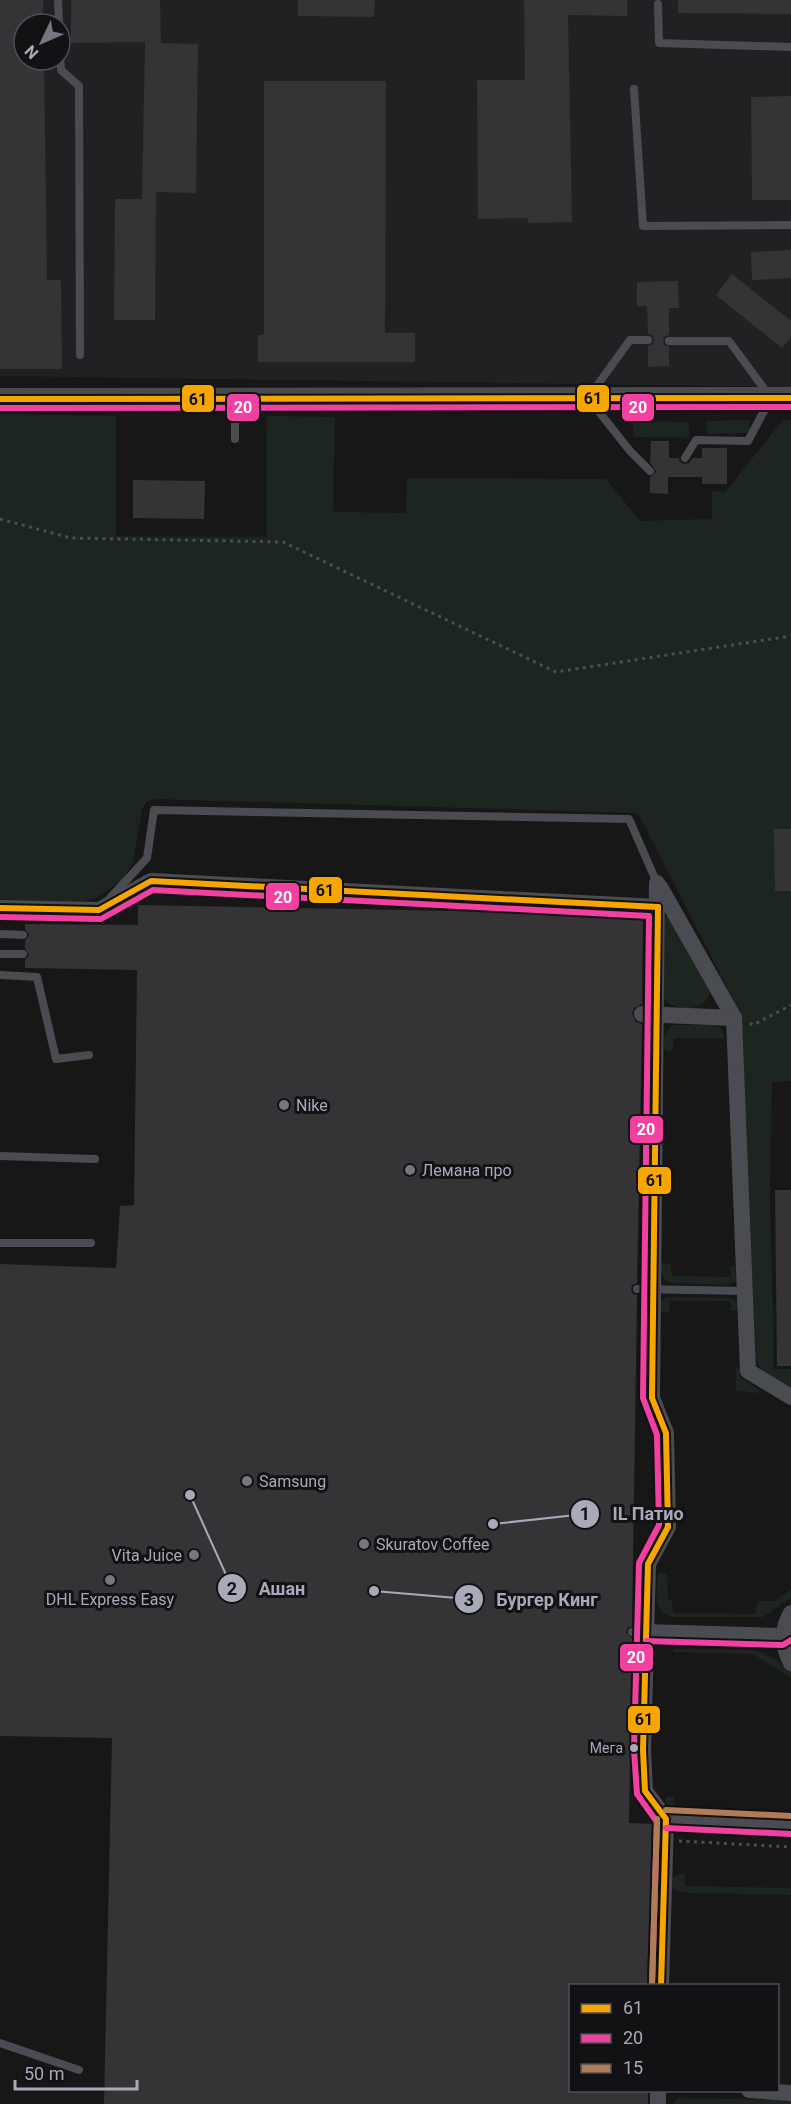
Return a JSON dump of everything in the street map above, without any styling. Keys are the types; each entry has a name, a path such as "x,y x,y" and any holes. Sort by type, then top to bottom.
{"main road":[{"path":"0,399 781,398"}],"street":[{"path":"0,908 99,910 151,881 526,906 658,908"},
{"path":"657,883 658,908 649,1014 645,1289 652,1398 666,1433 668,1527 648,1564 639,1632 645,1791 666,1819 661,1984"},
{"path":"657,883 734,1018 746,1291 747,1371 791,1397"},
{"path":"649,1014 734,1018"},
{"path":"791,1613 783,1636 791,1663"},
{"path":"639,1632 783,1636"},
{"path":"666,1819 791,1825"},
{"path":"770,2092 791,2093"}],"lane":[{"path":"658,4 659,43 791,47"},
{"path":"63,72 78,86 80,356"},
{"path":"634,89 643,226 791,225"},
{"path":"648,340 630,340 588,398 630,451 650,471"},
{"path":"669,341 729,341 781,398 748,441 696,440 685,458"},
{"path":"234,398 235,439"},
{"path":"99,910 147,858 154,810 629,819 657,883"},
{"path":"0,934 23,935"},
{"path":"0,954 23,954"},
{"path":"0,975 37,977 56,1059 89,1055"},
{"path":"0,1156 95,1159"},
{"path":"0,1243 91,1243"},
{"path":"645,1289 746,1291"},
{"path":"0,2043 79,2070"}],"path":[{"path":"0,519 71,538 283,542 556,672 791,636"},
{"path":"753,1024 791,1005"},
{"path":"665,1840 791,1847"}],"shaded area":[{"path":"0,0 791,0 791,387 0,376"},
{"path":"0,414 116,416 116,536 266,537 267,416 335,417 333,512 406,513 407,478 606,479 640,521 712,519 712,491 725,492 783,420 791,420 791,1081 772,1082 770,1189 774,1369 791,1369 791,1389 761,1369 756,1358 741,1015 639,815 634,813 156,799 148,801 143,807 132,865 122,880 96,898 84,901 0,901"},
{"path":"750,420 750,433 707,434 707,421"},
{"path":"633,421 689,422 689,438 633,437"},
{"path":"668,916 710,992 707,999 696,1007 681,1008 668,1003 664,998 664,924 665,917"},
{"path":"672,1025 712,1025 721,1028 725,1039 674,1038 670,1052 664,1049 664,1035"},
{"path":"661,1263 671,1264 672,1276 731,1277 731,1266 735,1266 736,1281 728,1285 671,1283 662,1276"},
{"path":"666,1297 729,1298 737,1302 737,1311 731,1311 731,1301 670,1301 669,1312 660,1312 660,1302"},
{"path":"736,1367 740,1368 740,1377 763,1393 736,1391"},
{"path":"660,1572 667,1574 668,1598 672,1602 673,1613 756,1614 757,1601 774,1601 791,1590 791,1598 763,1617 670,1617 660,1609 656,1599"},
{"path":"673,1649 754,1650 768,1655 791,1670 791,1678 753,1654 673,1652"},
{"path":"668,1796 674,1797 675,1809 791,1811 791,1815 675,1813 669,1810 665,1799"},
{"path":"685,1874 685,1886 791,1888 791,1895 686,1893 672,1887 672,1878"},
{"path":"679,2098 791,2100 791,2104 672,2104"}],"building":[{"path":"0,0 43,0 43,12 12,12 12,72 44,72 47,280 61,280 62,369 0,369"},
{"path":"71,0 160,0 161,43 198,44 196,193 156,192 155,320 114,320 115,199 142,199 145,42 72,43"},
{"path":"298,0 375,0 374,17 298,16"},
{"path":"524,0 627,0 627,16 568,15 572,222 528,223 528,218 478,219 477,80 525,80"},
{"path":"678,0 791,0 791,14 678,13"},
{"path":"264,81 386,81 385,333 415,333 415,362 258,362 258,335 264,335"},
{"path":"791,96 791,200 752,200 751,97"},
{"path":"791,250 791,278 752,280 751,252"},
{"path":"732,274 791,321 791,337 782,348 716,295"},
{"path":"678,281 679,308 669,308 669,335 663,340 664,345 669,347 669,366 648,367 648,346 653,344 654,339 648,334 647,306 637,306 637,282"},
{"path":"651,441 669,441 669,458 679,458 684,464 689,463 693,458 702,458 702,448 727,448 727,484 702,484 702,477 668,477 668,494 650,493 650,477 656,472 650,462"},
{"path":"133,480 205,481 204,519 133,518"},
{"path":"774,829 791,829 791,891 775,891"},
{"name":"Мега","path":"138,905 561,913 643,917 642,1004 634,1008 632,1014 636,1022 642,1024 637,1283 632,1285 631,1289 633,1294 637,1295 632,1626 627,1628 626,1633 632,1638 629,1823 654,1824 651,1984 569,1984 569,2092 648,2092 648,2104 104,2104 112,1738 0,1736 0,1264 116,1268 120,1206 134,1205 137,970 25,968 25,960 29,955 25,948 25,941 29,935 25,924 138,925"},
{"path":"775,1190 791,1190 791,1366 777,1366"}],"transit line":[{"name":"61","path":"0,399 791,398"},
{"name":"20","path":"0,408 791,407"},
{"name":"61","path":"0,908 99,910 151,881 658,907"},
{"name":"20","path":"0,917 101,919 153,890 649,916 643,1398 657,1435 659,1525 639,1563 634,1750 637,1794 657,1822 652,1984"},
{"name":"61","path":"658,907 652,1398 666,1433 668,1527 648,1564 643,1750 645,1791 666,1819 661,1984"},
{"name":"20","path":"646,1641 783,1645 791,1640"},
{"name":"15","path":"666,1810 791,1816"},
{"name":"15","path":"652,1984 657,1819"},
{"name":"20","path":"666,1828 791,1834"}],"place":[{"name":"Nike","path":"284,1105"},
{"name":"Лемана про","path":"410,1170"},
{"name":"Samsung","path":"247,1481"},
{"name":"Ашан","path":"190,1495"},
{"name":"IL Патио","path":"493,1524"},
{"name":"Skuratov Coffee","path":"364,1544"},
{"name":"Vita Juice","path":"194,1555"},
{"name":"DHL Express Easy","path":"110,1580"},
{"name":"Бургер Кинг","path":"374,1591"},
{"name":"Мега","path":"634,1748"}]}
